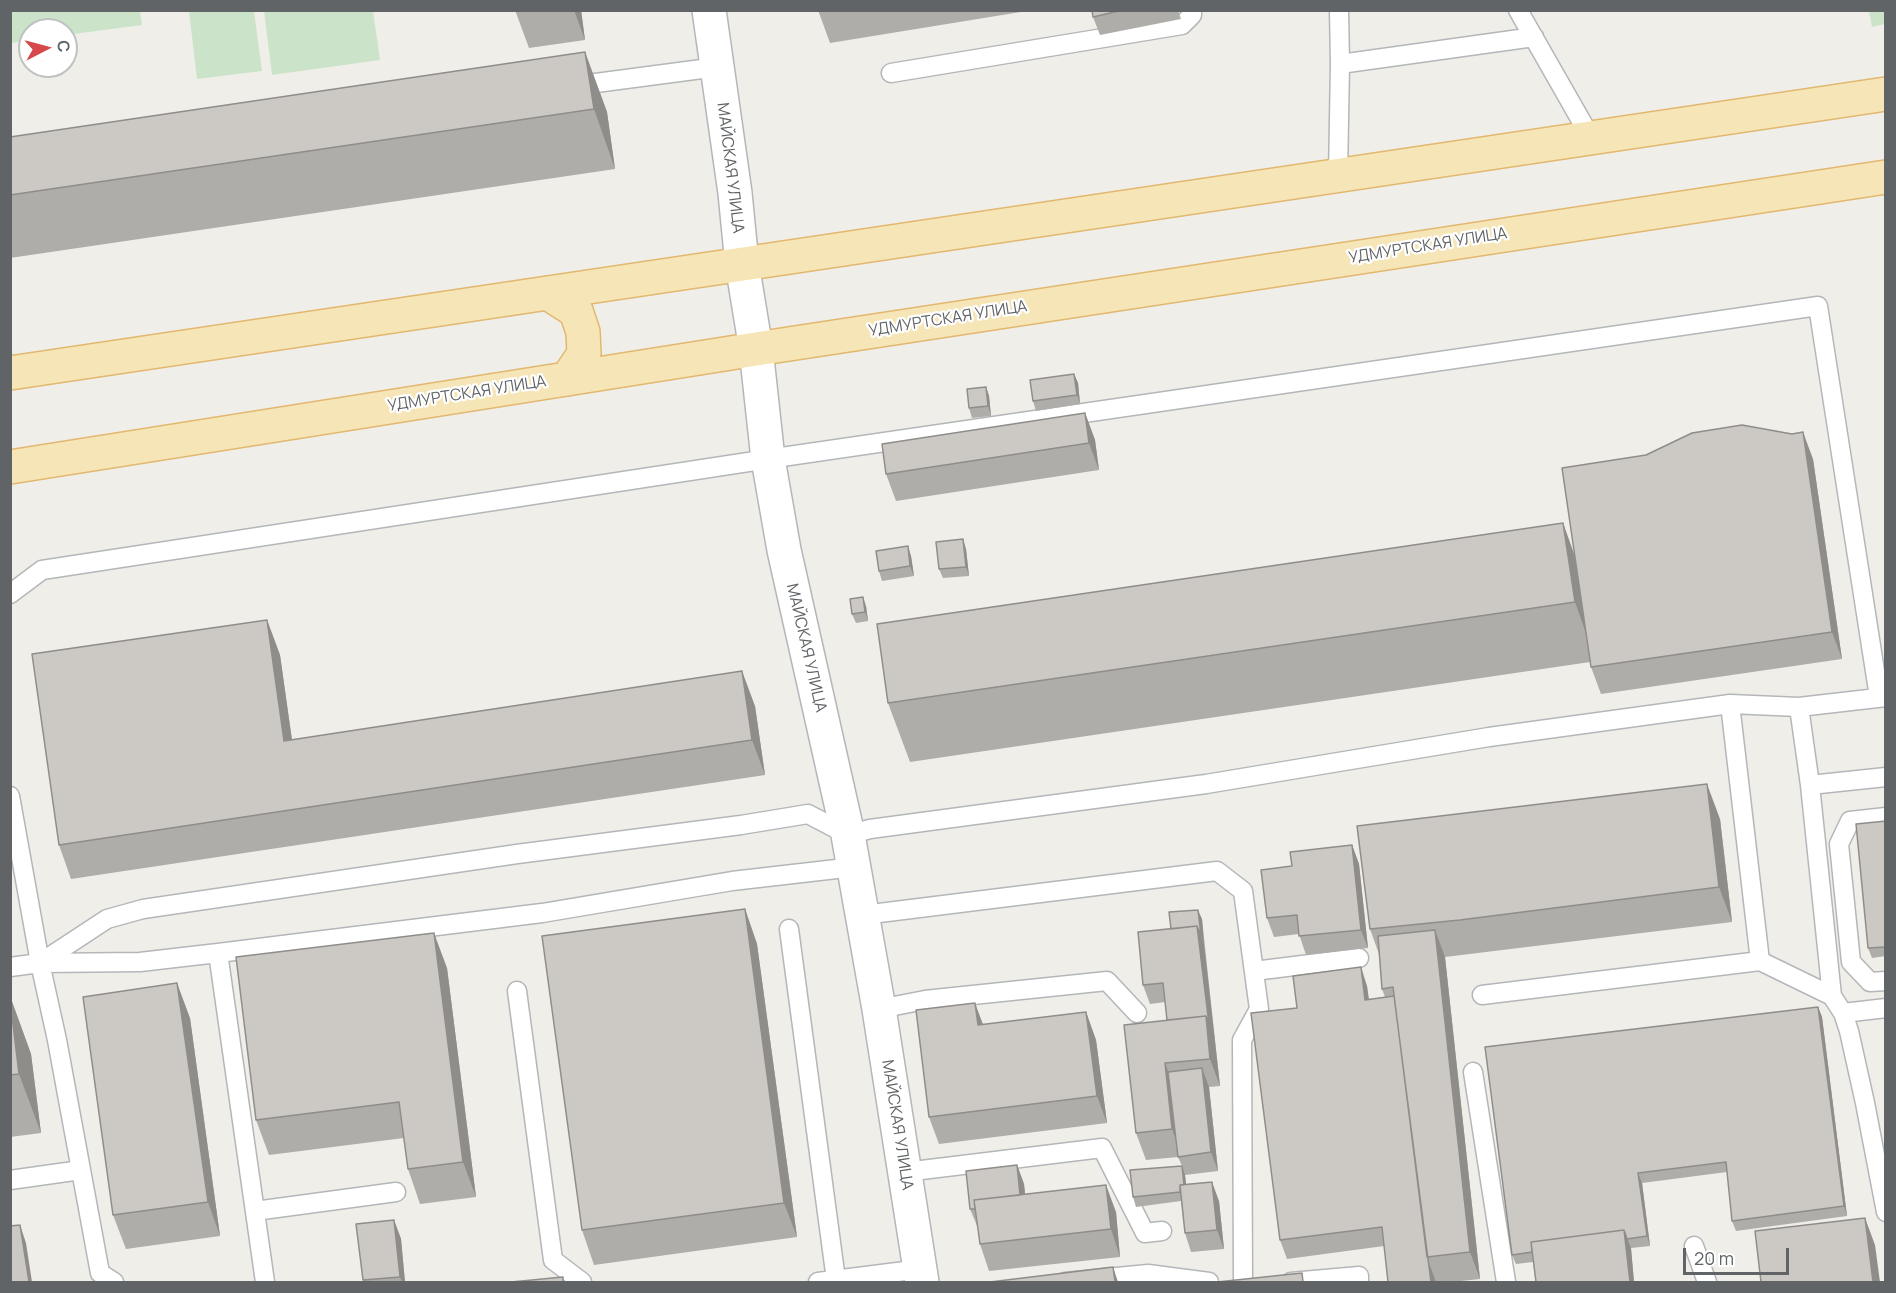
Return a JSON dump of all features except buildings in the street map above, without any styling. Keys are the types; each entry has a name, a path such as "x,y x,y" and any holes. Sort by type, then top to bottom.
{"main road":[{"path":"10,373 1886,94"},
{"name":"УДМУРТСКАЯ УЛИЦА","path":"10,467 567,378 1886,177"},
{"path":"548,293 576,311 583,332 584,354 567,378"}],"street":[{"name":"МАЙСКАЯ УЛИЦА","path":"709,10 735,193 742,264 756,349 768,459 784,550 848,835 863,915 921,1276"}],"lane":[{"path":"891,73 1182,25 1192,15 1192,10"},
{"path":"1338,175 1339,10"},
{"path":"1518,10 1591,138"},
{"path":"1340,64 1534,38"},
{"path":"557,88 717,67"},
{"path":"10,594 42,570 768,459 1818,306 1882,697 1799,707 1730,704 1490,737 1206,784 870,829 848,835 808,814 517,854 143,909 107,919 40,963"},
{"path":"1730,704 1760,961"},
{"path":"1799,707 1810,785 1833,996 1843,1013 1849,1031 1886,1212"},
{"path":"1810,785 1886,777"},
{"path":"10,796 40,963 103,1280"},
{"path":"1886,817 1850,820 1839,844 1851,962 1870,982 1886,981"},
{"path":"10,967 40,963 140,962 218,953 542,913 732,881 854,867"},
{"path":"863,915 1217,871 1243,891 1259,1009 1242,1040 1243,1282"},
{"path":"789,929 827,1281 921,1276"},
{"path":"218,953 265,1282"},
{"path":"1254,971 1359,958"},
{"path":"1482,995 1760,961 1833,996"},
{"path":"879,1009 925,999 1107,981 1137,1013"},
{"path":"517,991 553,1260 582,1282"},
{"path":"1843,1013 1886,1008"},
{"path":"1473,1072 1506,1282"},
{"path":"905,1172 1102,1148 1145,1233 1162,1231"},
{"path":"10,1180 81,1170"},
{"path":"255,1211 396,1192"},
{"path":"1694,1246 1707,1282"},
{"path":"1065,1282 1148,1274 1209,1282"},
{"path":"1291,1282 1359,1276 1359,1282"}],"green space":[{"path":"10,11 140,11 142,25 78,33 78,18 18,18 18,42 11,43"},
{"path":"189,11 254,11 262,71 197,79"},
{"path":"264,11 373,11 380,60 272,75"},
{"path":"1869,11 1885,11 1885,24 1872,27"}]}
